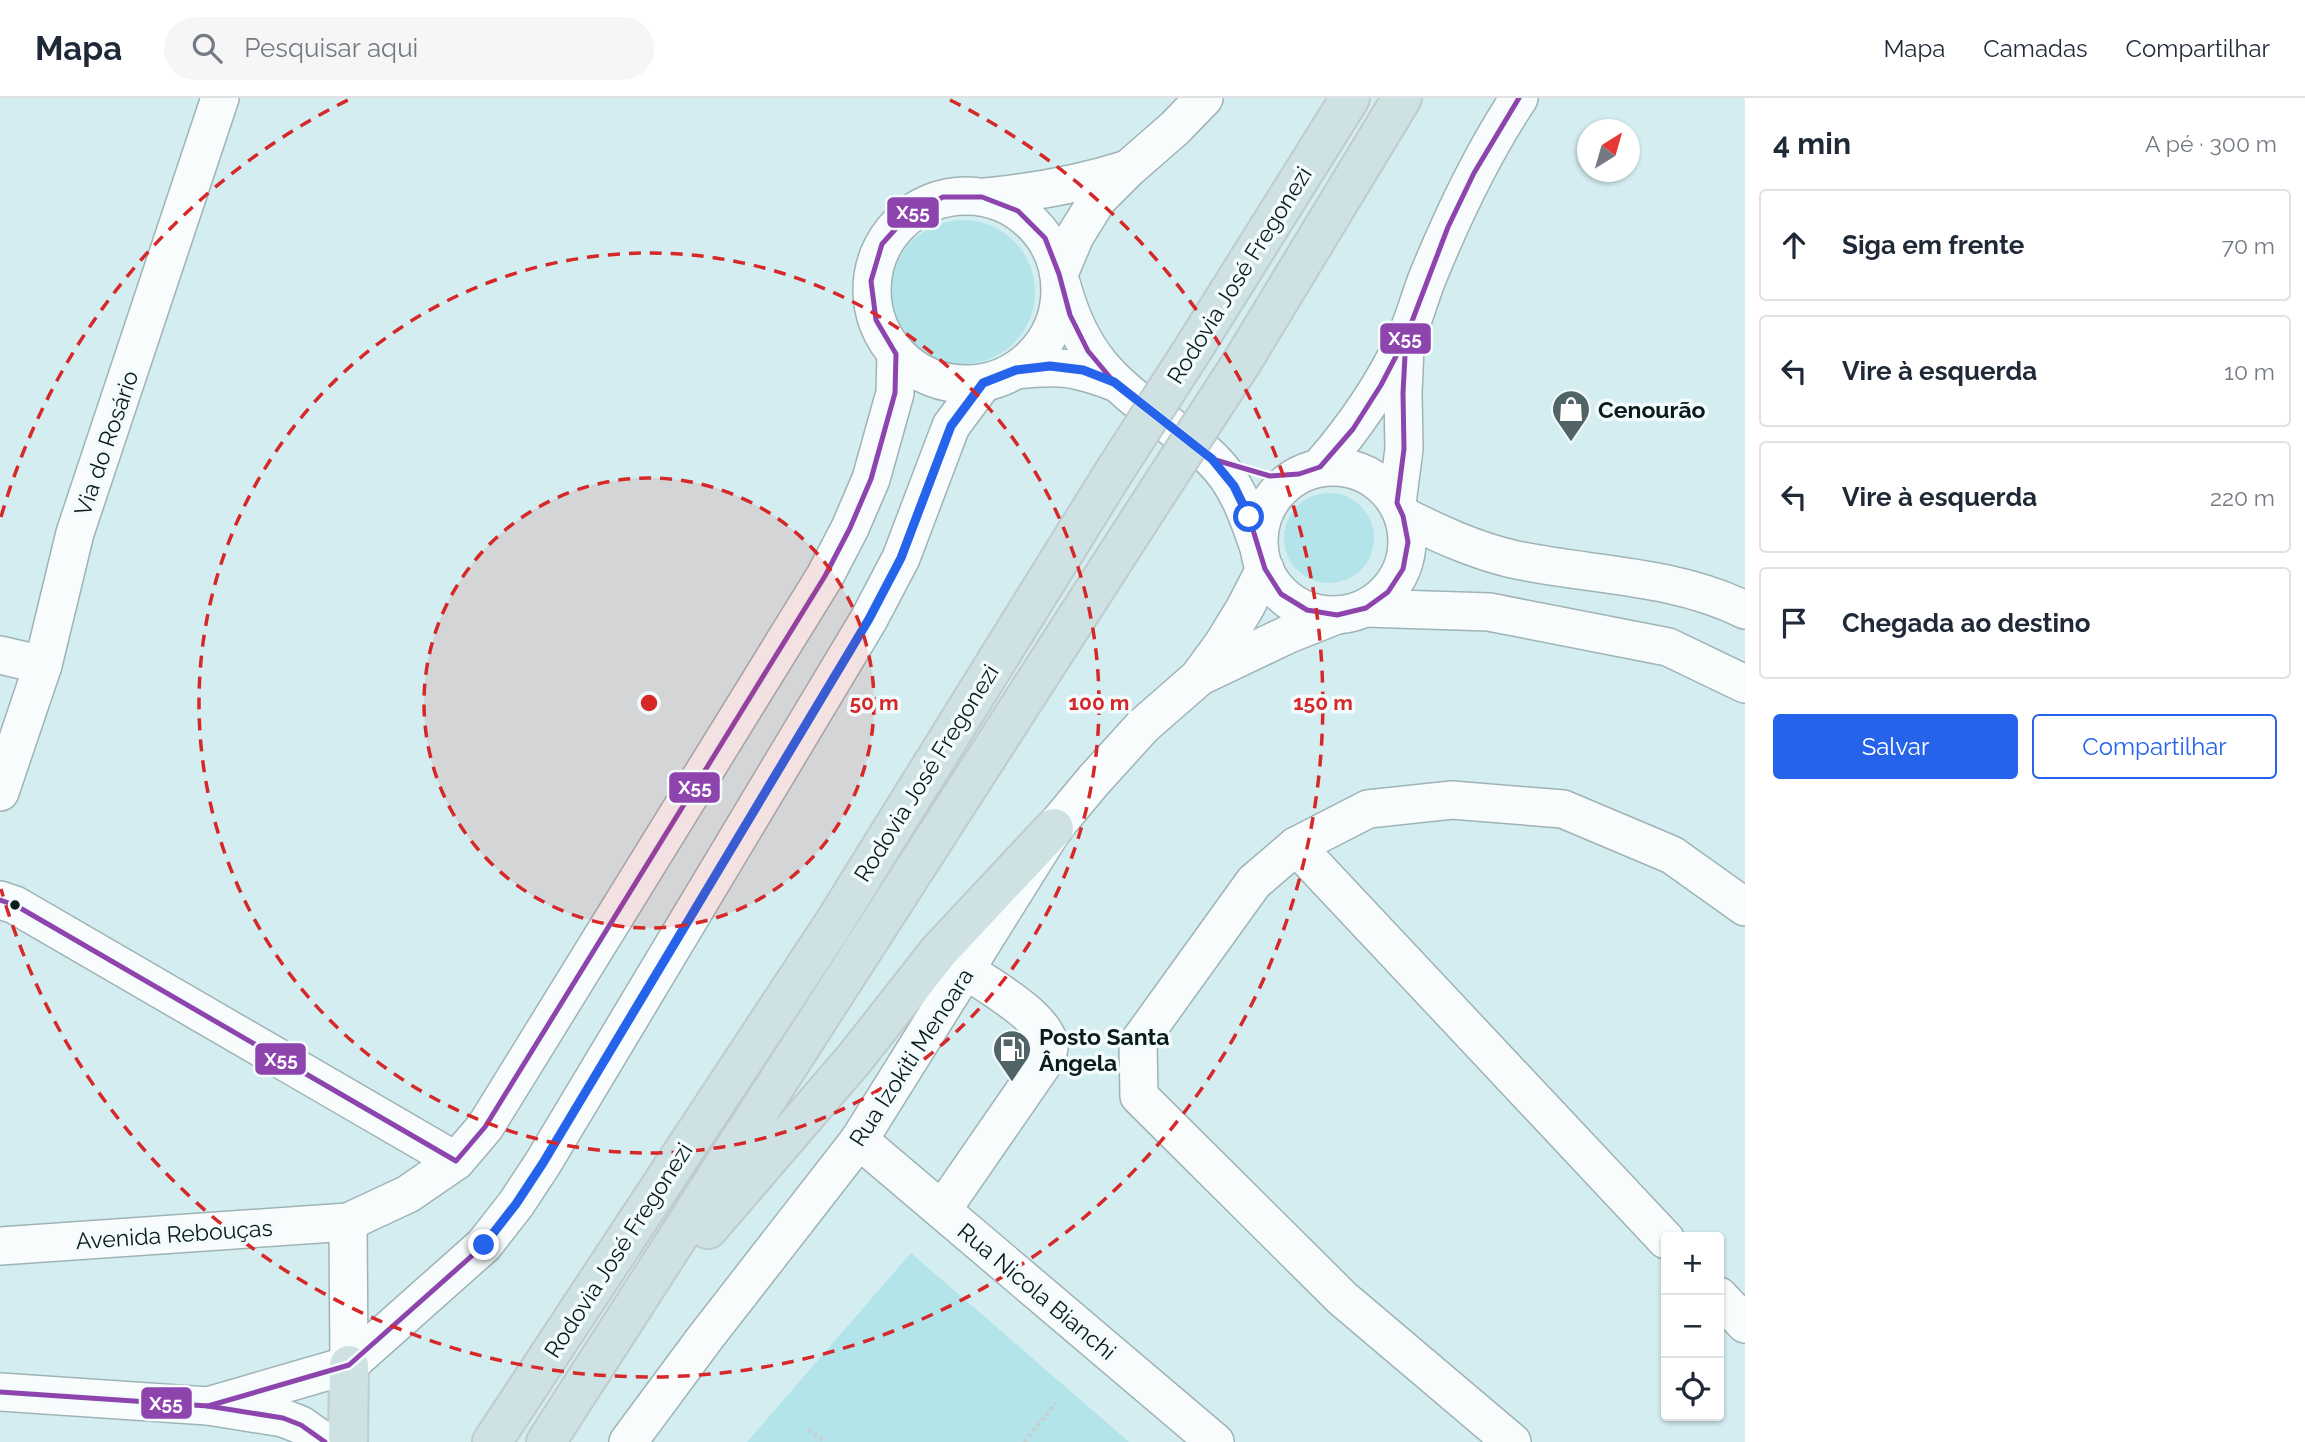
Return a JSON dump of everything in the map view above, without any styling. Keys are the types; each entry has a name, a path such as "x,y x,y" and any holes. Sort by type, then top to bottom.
{"highway":[{"name":"Rodovia José Fregonezi","path":"492,1442 834,923 1350,98"},
{"name":"Rodovia José Fregonezi","path":"546,1442 1242,362 1402,98"},
{"path":"614,1339 855,1058 939,951 1054,828"},
{"path":"348,1442 349,1365"}],"street":[{"name":"Via do Rosário","path":"0,792 43,665 75,533 220,98"},
{"path":"1016,370 1042,347 1057,316 1060,278 1075,236 1098,199 1204,98"},
{"path":"1262,560 1261,521 1276,494 1309,471 1353,429 1381,385 1406,337 1448,226 1474,173 1518,98"},
{"path":"1114,382 1083,370 1050,366 1016,370 983,383 951,384 921,373 896,354 876,320 871,281 882,244 908,215 943,197 1032,193 1081,184 1128,169"},
{"path":"982,197 1018,211 1045,238 1070,315 1088,351 1114,382 1212,459 1234,486 1249,517 1262,560 1281,594 1307,610 1489,612 1668,647 1745,684"},
{"path":"1351,611 1388,592 1403,569 1408,542 1400,509 1406,337"},
{"path":"349,1365 348,1222 408,1194 456,1161 485,1128 825,576 871,479 895,393 896,354"},
{"path":"208,1406 349,1365 484,1245 516,1204 869,619 901,558 951,426 983,383"},
{"path":"1212,459 1240,470 1270,476 1350,468 1377,481 1400,509 1469,548 1514,559 1644,578 1722,598 1745,610"},
{"name":"Rua Izokiti Menoara","path":"628,1442 859,1140 1054,828 1143,726 1198,678 1223,644 1245,608 1262,560"},
{"name":"Rua Izokiti Menoara","path":"1198,678 1266,644 1351,611"},
{"path":"0,655 43,665"},
{"path":"1512,1442 1342,1298 1139,1096 1138,1043 1254,882 1297,846 1367,810 1452,800 1563,809 1672,855 1745,908"},
{"path":"1297,846 1661,1235"},
{"path":"0,900 15,905 456,1161"},
{"path":"942,1210 1047,1058 1050,1045 1042,1028 1032,1018 966,970"},
{"name":"Rua Nicola Bianchi","path":"859,1140 1215,1442"},
{"name":"Avenida Rebouças","path":"0,1247 348,1222"},
{"path":"1724,1301 1745,1324"},
{"path":"0,1392 208,1406 283,1418 301,1425 325,1442"}],"path":[{"path":"1024,1442 1056,1403"},
{"path":"809,1429 824,1442"}],"shaded area":[{"path":"963,220 991,225 1014,241 1030,264 1035,292 1030,320 1014,343 991,359 963,364 935,359 912,343 896,320 891,292 896,264 912,241 935,225"},
{"path":"1329,493 1346,496 1361,506 1371,521 1374,538 1371,555 1361,570 1346,580 1329,583 1312,580 1297,570 1287,555 1284,538 1287,521 1297,506 1312,496"},
{"path":"911,1253 1129,1442 747,1442"}],"transit line":[{"name":"X55","path":"1212,459 1270,476 1299,474 1320,467 1353,429 1381,385 1406,337 1448,227 1474,173 1519,98"},
{"name":"X55","path":"0,900 15,905 456,1161 485,1127 825,576 850,528 871,479 895,393 896,354 876,320 871,281 882,244 908,215 943,197 982,197 1018,211 1045,238 1059,274 1070,315 1088,351 1114,382 1212,459 1234,486 1249,517 1265,569 1281,594 1307,610 1337,615 1366,608 1388,592 1403,569 1408,542 1403,516 1397,503 1404,449 1406,337"},
{"name":"X55","path":"908,540 951,426 983,383 1016,370 1050,366 1083,370 1114,382"},
{"name":"X55","path":"208,1406 349,1365 484,1245 543,1163 811,715"},
{"name":"X55","path":"0,1392 208,1406 283,1418 301,1425 325,1442"}],"place":[{"name":"Cenourão","path":"1571,443"},
{"name":"Posto Santa Ângela","path":"1012,1083"}],"route":[{"path":"484,1245 543,1163 869,619 901,558 951,426 983,383 1016,370 1050,366 1083,370 1114,382 1212,459 1234,486 1249,517"}]}
